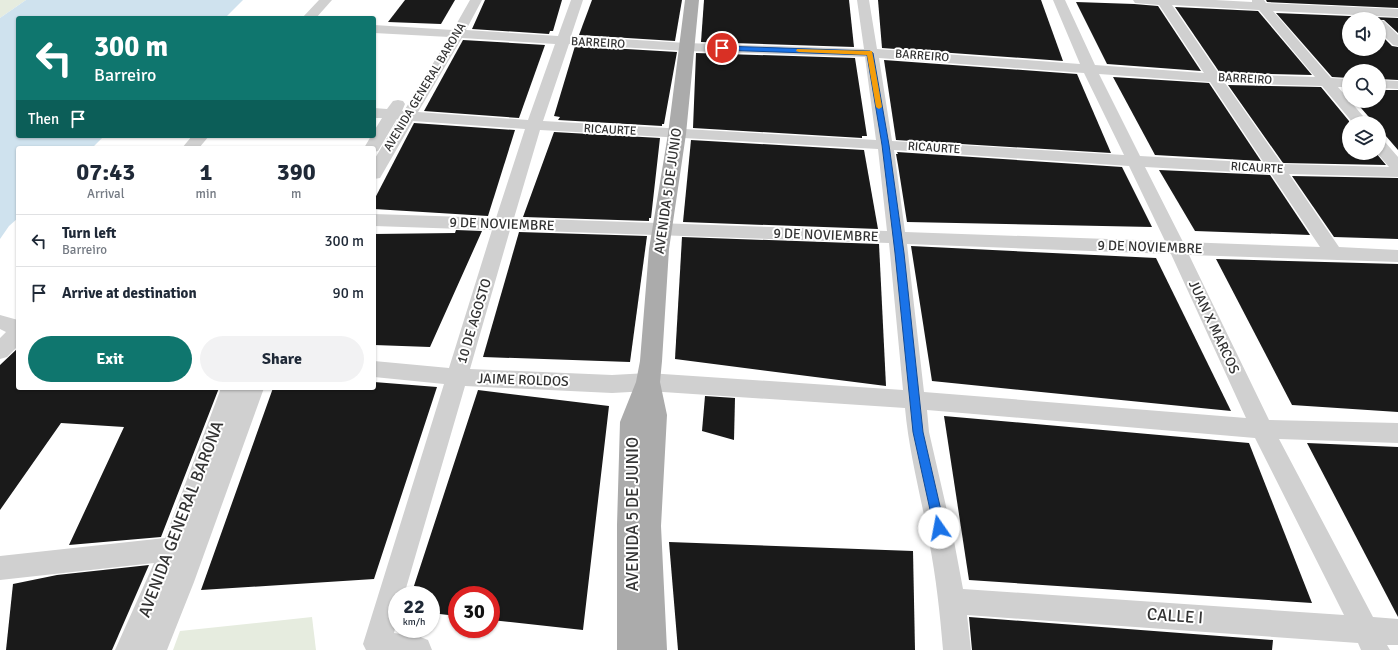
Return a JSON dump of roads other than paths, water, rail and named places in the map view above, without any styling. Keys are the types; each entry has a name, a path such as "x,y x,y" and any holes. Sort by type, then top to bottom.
{"main road":[{"name":"AVENIDA 5 DE JUNIO","path":"632,650 630,525 632,422 648,382 651,361 661,229 677,134 692,0"},
{"name":"AVENIDA 5 DE JUNIO","path":"648,382 655,415 647,526 652,650"}],"street":[{"path":"311,16 326,0"},
{"name":"AVENIDA GENERAL BARONA","path":"376,171 458,34 476,0"},
{"name":"10 DE AGOSTO","path":"418,650 377,644 503,224 534,125 577,0"},
{"path":"863,0 885,145 897,238 912,383 916,400 918,432 942,541 952,601 957,650"},
{"name":"JUAN X MARCOS","path":"1059,0 1133,161 1177,248 1263,429 1371,640"},
{"path":"1139,0 1260,3 1342,12"},
{"path":"1355,0 1367,12"},
{"path":"1162,1 1334,254"},
{"path":"1260,3 1355,116"},
{"path":"1386,14 1398,13"},
{"name":"AVENIDA GENERAL BARONA","path":"427,58 450,20"},
{"name":"BARREIRO","path":"376,29 686,48 870,53 1214,78 1342,83"},
{"path":"1386,31 1398,42"},
{"path":"1386,84 1398,85"},
{"name":"AVENIDA GENERAL BARONA","path":"373,146 404,96"},
{"name":"RICAURTE","path":"376,113 534,125 1133,161 1276,169 1398,172"},
{"path":"192,146 199,138"},
{"path":"1386,153 1398,167"},
{"name":"9 DE NOVIEMBRE","path":"376,220 1398,256"},
{"path":"0,322 10,325 16,330"},
{"path":"0,336 16,332"},
{"path":"0,352 16,333"},
{"name":"JAIME ROLDOS","path":"376,369 457,377 612,384 648,382 916,400 1263,429 1398,433"},
{"name":"AVENIDA GENERAL BARONA","path":"129,650 173,550 231,390"},
{"name":"AVENIDA GENERAL BARONA","path":"153,650 181,582 252,390"},
{"path":"0,568 173,550"},
{"name":"CALLE I","path":"952,601 1371,640 1398,632"}],"water":[{"path":"26,0 243,0 227,16 16,16 16,138 102,138 94,146 16,146 16,220 9,226 0,239 0,18"}]}
